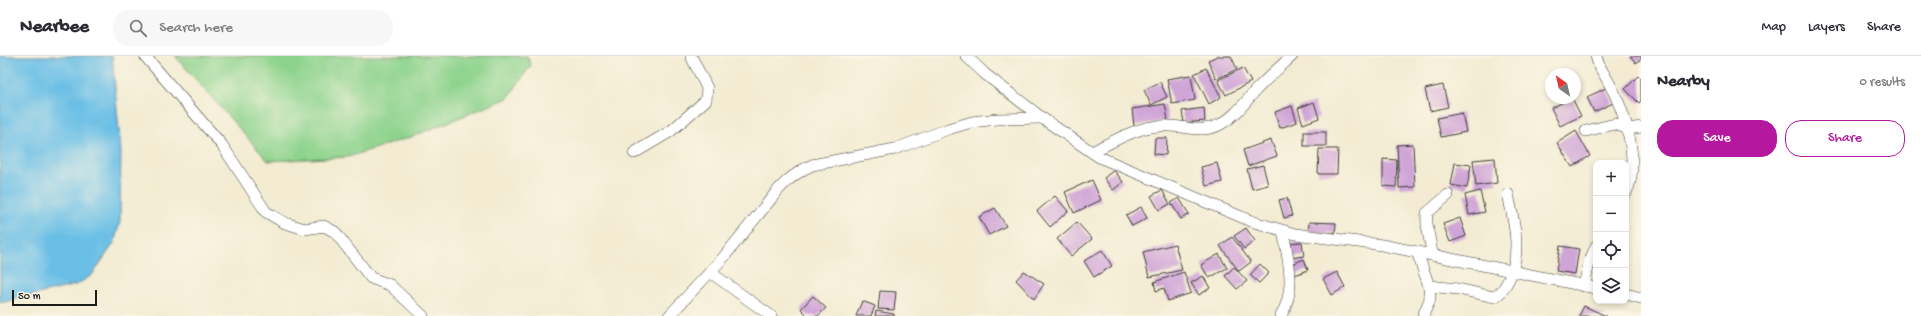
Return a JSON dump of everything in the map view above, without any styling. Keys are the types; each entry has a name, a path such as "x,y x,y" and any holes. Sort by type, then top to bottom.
{"street":[{"path":"145,56 222,145 266,212 285,223 305,229 324,226 335,232 371,278 390,285 423,316"},
{"path":"634,153 671,131 706,100 707,88 690,56"},
{"path":"966,56 985,74 1042,118 1099,157 1251,221 1295,234 1382,245 1593,288"},
{"path":"1092,152 1137,130 1150,127 1162,125 1197,129 1220,125 1231,118 1263,83 1292,56"},
{"path":"1596,56 1598,66 1608,81 1629,129 1634,174 1629,186"},
{"path":"669,316 710,272 787,180 800,170 812,165 895,149 948,129 972,122 998,119 1042,118"},
{"path":"1586,131 1615,124 1629,129 1641,127"},
{"path":"1429,286 1458,289 1494,297 1502,293 1512,272 1516,254 1516,238 1508,194"},
{"path":"1432,255 1431,243 1426,224 1427,212 1448,195"},
{"path":"1281,316 1290,296 1291,283 1283,231"},
{"path":"1418,252 1429,286 1430,299 1423,316"},
{"path":"1584,286 1589,263 1593,253"},
{"path":"710,272 770,316"},
{"path":"1629,295 1641,298"}],"green space":[{"path":"175,56 527,56 531,65 508,98 411,137 348,157 268,161"}],"water":[{"path":"0,56 112,56 121,151 120,222 114,243 92,275 76,285 0,303"}],"building":[{"path":"1218,56 1231,56 1237,69 1216,79 1208,60"},
{"path":"1630,56 1641,56 1641,59 1636,63"},
{"path":"1206,68 1221,97 1209,104 1194,74"},
{"path":"1243,68 1251,82 1226,95 1218,80"},
{"path":"1191,75 1195,100 1172,104 1167,79"},
{"path":"1638,76 1641,79 1641,101 1639,103 1625,89"},
{"path":"1160,82 1167,97 1151,105 1144,90"},
{"path":"1443,85 1448,107 1430,111 1425,89"},
{"path":"1606,88 1613,103 1594,112 1587,97"},
{"path":"1314,102 1319,118 1303,124 1298,108"},
{"path":"1165,104 1168,120 1134,126 1132,109"},
{"path":"1559,104 1575,104 1581,116 1560,126 1551,108"},
{"path":"1292,106 1297,122 1280,128 1275,112"},
{"path":"1204,108 1205,121 1184,123 1182,111"},
{"path":"1462,113 1466,132 1441,137 1437,118"},
{"path":"1576,131 1590,156 1572,167 1557,143"},
{"path":"1304,132 1326,132 1326,146 1304,146"},
{"path":"1155,138 1167,138 1166,155 1154,154"},
{"path":"1271,140 1277,156 1248,166 1243,150"},
{"path":"1413,144 1415,187 1399,188 1397,145"},
{"path":"1319,149 1338,149 1337,174 1318,174"},
{"path":"1495,158 1497,183 1476,186 1473,160"},
{"path":"1383,159 1397,160 1396,187 1383,186"},
{"path":"1217,163 1222,182 1206,186 1201,167"},
{"path":"1455,163 1471,165 1467,188 1451,185"},
{"path":"1263,165 1268,185 1252,189 1247,169"},
{"path":"1114,170 1123,182 1113,190 1104,178"},
{"path":"1092,180 1101,200 1074,213 1065,192"},
{"path":"1162,190 1170,204 1159,210 1151,196"},
{"path":"1480,191 1485,212 1469,215 1465,195"},
{"path":"1055,196 1068,211 1050,227 1037,211"},
{"path":"1179,198 1189,214 1181,219 1171,203"},
{"path":"1287,198 1292,216 1284,218 1279,200"},
{"path":"1141,207 1147,218 1132,226 1126,215"},
{"path":"995,208 1006,226 989,235 979,217"},
{"path":"1460,218 1466,236 1450,242 1443,224"},
{"path":"1077,222 1092,239 1071,256 1057,239"},
{"path":"1309,222 1336,223 1335,233 1308,233"},
{"path":"1246,228 1255,241 1244,249 1234,236"},
{"path":"1232,237 1251,262 1239,271 1220,246"},
{"path":"1302,242 1304,256 1290,258 1288,243"},
{"path":"1175,244 1182,270 1149,277 1143,252"},
{"path":"1560,246 1579,249 1575,274 1556,271"},
{"path":"1102,250 1112,266 1094,277 1084,261"},
{"path":"1219,254 1227,268 1209,278 1201,265"},
{"path":"1304,259 1308,270 1295,275 1290,265"},
{"path":"1260,264 1269,273 1259,283 1250,275"},
{"path":"1234,267 1247,281 1237,289 1225,276"},
{"path":"1024,271 1044,284 1034,299 1016,280"},
{"path":"1184,272 1191,293 1168,301 1164,288 1156,291 1154,282"},
{"path":"1337,272 1345,287 1332,295 1323,279"},
{"path":"1203,276 1210,288 1199,295 1191,283"},
{"path":"880,291 896,292 894,310 878,309"},
{"path":"813,296 826,308 818,316 808,316 801,309"},
{"path":"862,301 875,306 871,316 856,316"},
{"path":"1584,306 1606,316 1579,316"},
{"path":"876,311 894,314 894,316 875,316"}]}
